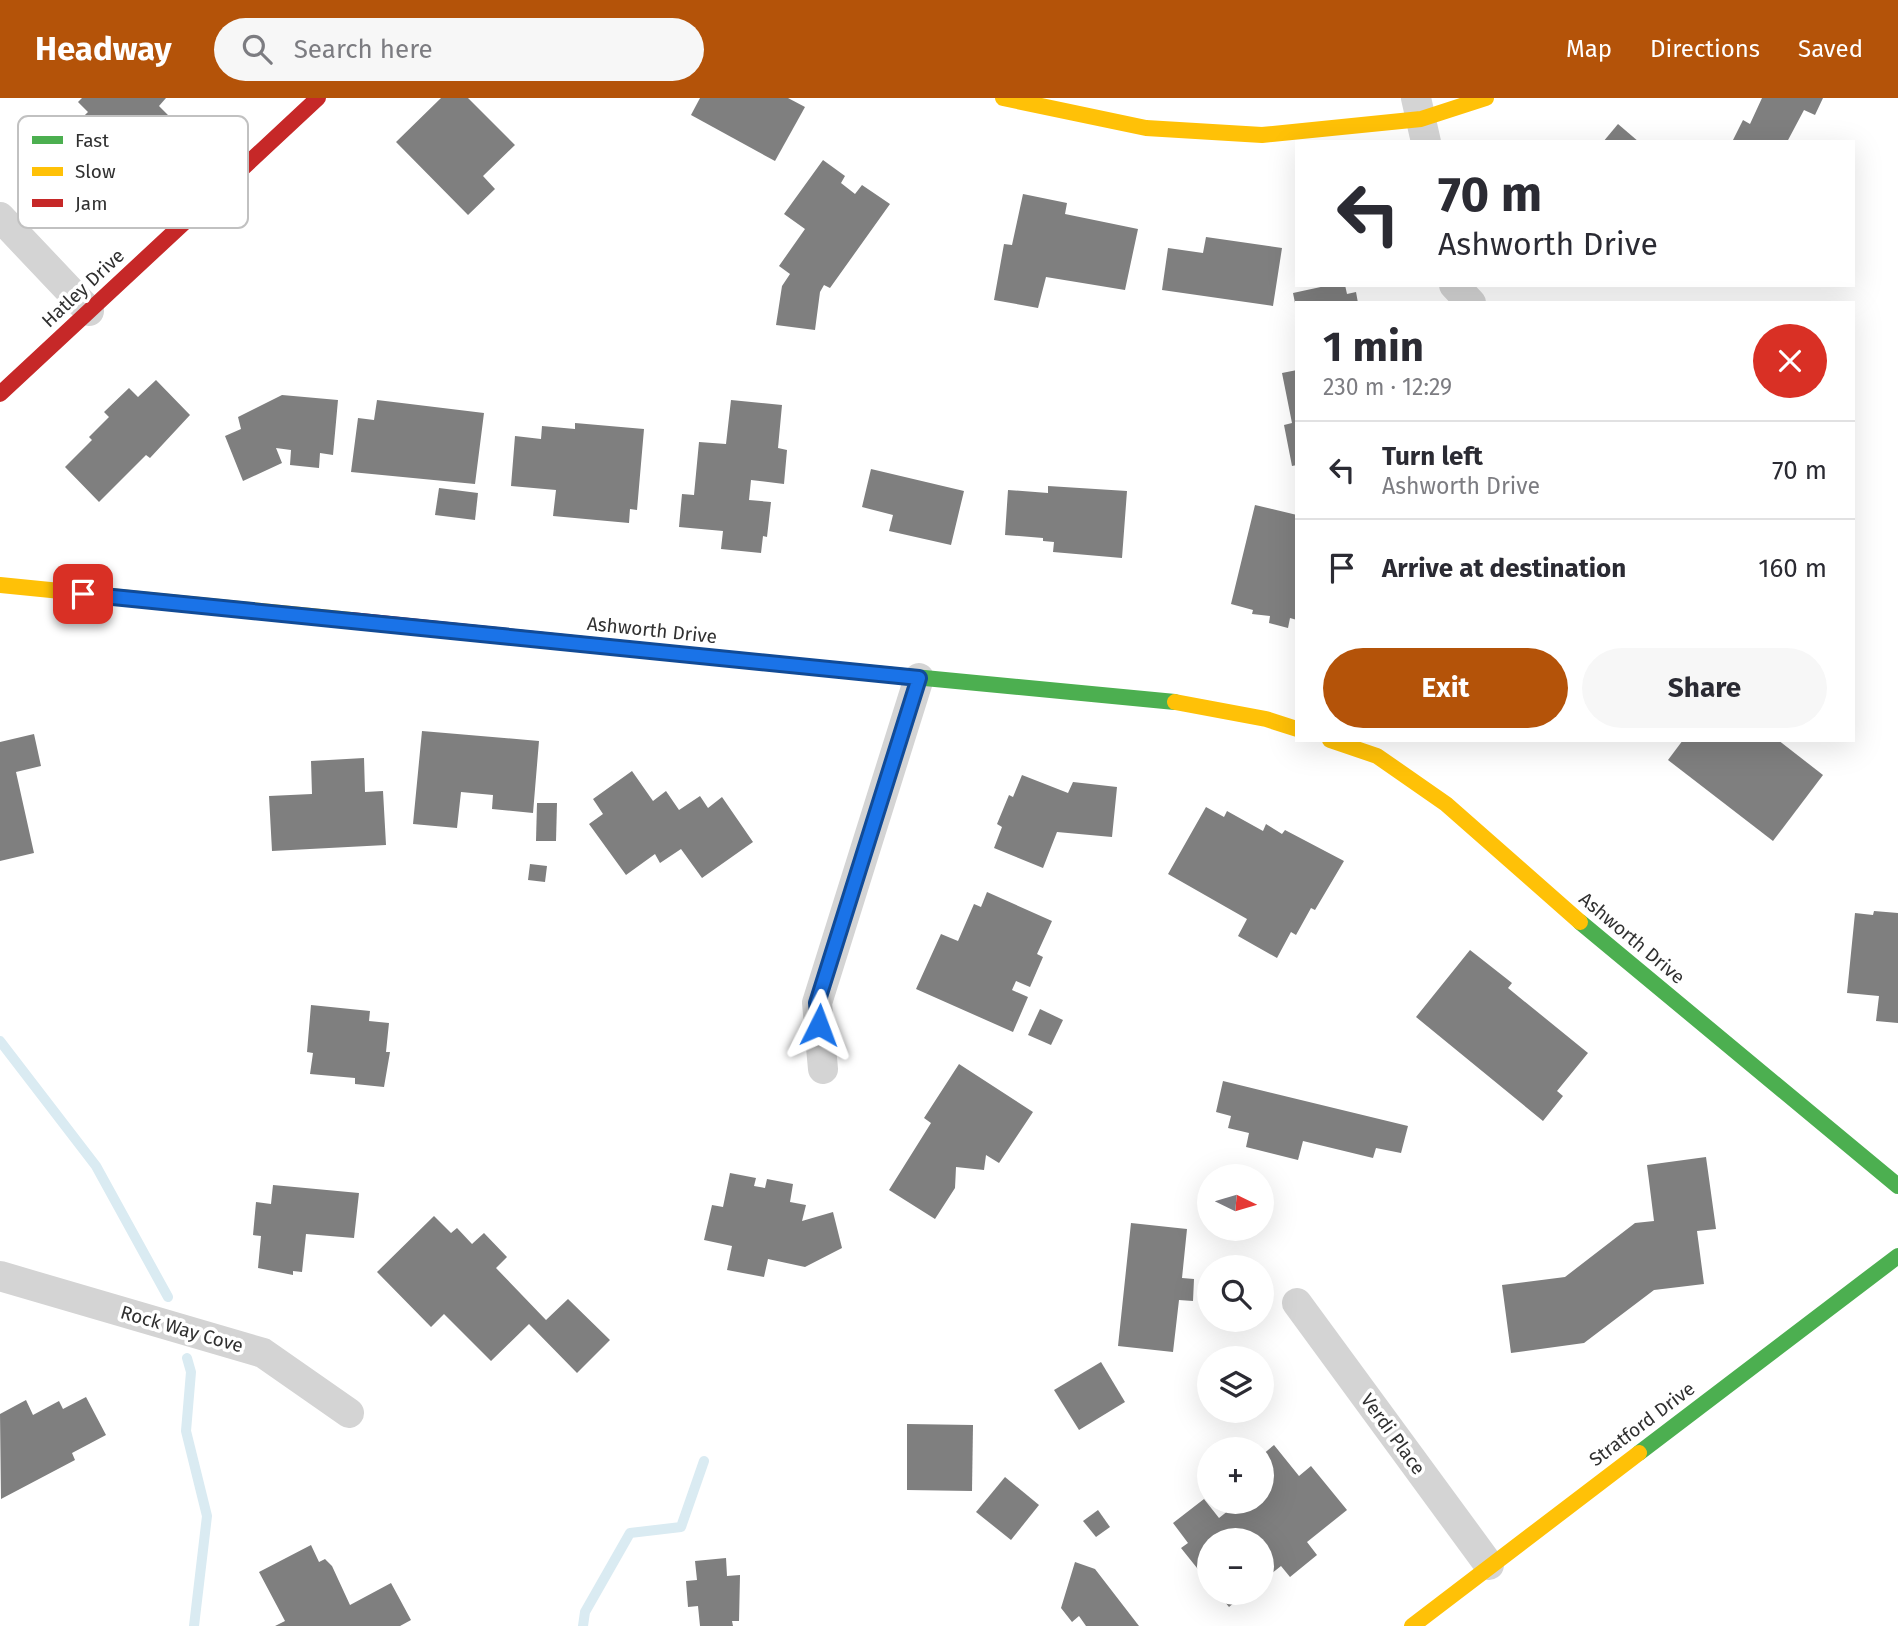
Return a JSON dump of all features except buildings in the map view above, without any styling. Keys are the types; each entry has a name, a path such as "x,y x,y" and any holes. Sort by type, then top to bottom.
{"street":[{"name":"Hatley Drive","path":"248,163 318,98"},
{"path":"1003,98 1146,128 1262,135 1421,120 1486,98"},
{"path":"0,217 89,311"},
{"name":"Hatley Drive","path":"0,394 178,228"},
{"path":"1456,287 1469,301"},
{"name":"Ashworth Drive","path":"0,585 919,678 1166,700 1266,719 1295,728"},
{"path":"823,1069 817,1003 919,678"},
{"name":"Ashworth Drive","path":"1336,742 1377,756 1446,804 1560,906 1898,1186"},
{"name":"Stratford Drive","path":"1412,1626 1898,1256"},
{"name":"Rock Way Cove","path":"0,1276 263,1353 349,1413"},
{"name":"Verdi Place","path":"1297,1303 1489,1566"}],"waterway":[{"path":"0,1041 96,1166 168,1297"},
{"path":"187,1358 191,1372 186,1431 207,1516 194,1626"},
{"path":"583,1626 585,1612 630,1533 681,1527 704,1461"}],"traffic: fast":[{"path":"758,662 1175,702"},
{"path":"1580,922 1898,1186"},
{"path":"1639,1453 1898,1256"}],"traffic: slow":[{"path":"1003,98 1146,128 1262,135 1421,119 1486,98"},
{"path":"0,585 351,620"},
{"path":"1175,702 1266,719 1295,728"},
{"path":"1336,742 1377,756 1446,804 1580,922"},
{"path":"1412,1626 1639,1453"}],"traffic: jam":[{"path":"248,163 318,98"},
{"path":"0,394 178,228"},
{"path":"351,620 758,662"}],"route":[{"path":"83,594 919,678 817,1003 819,1025"}]}
